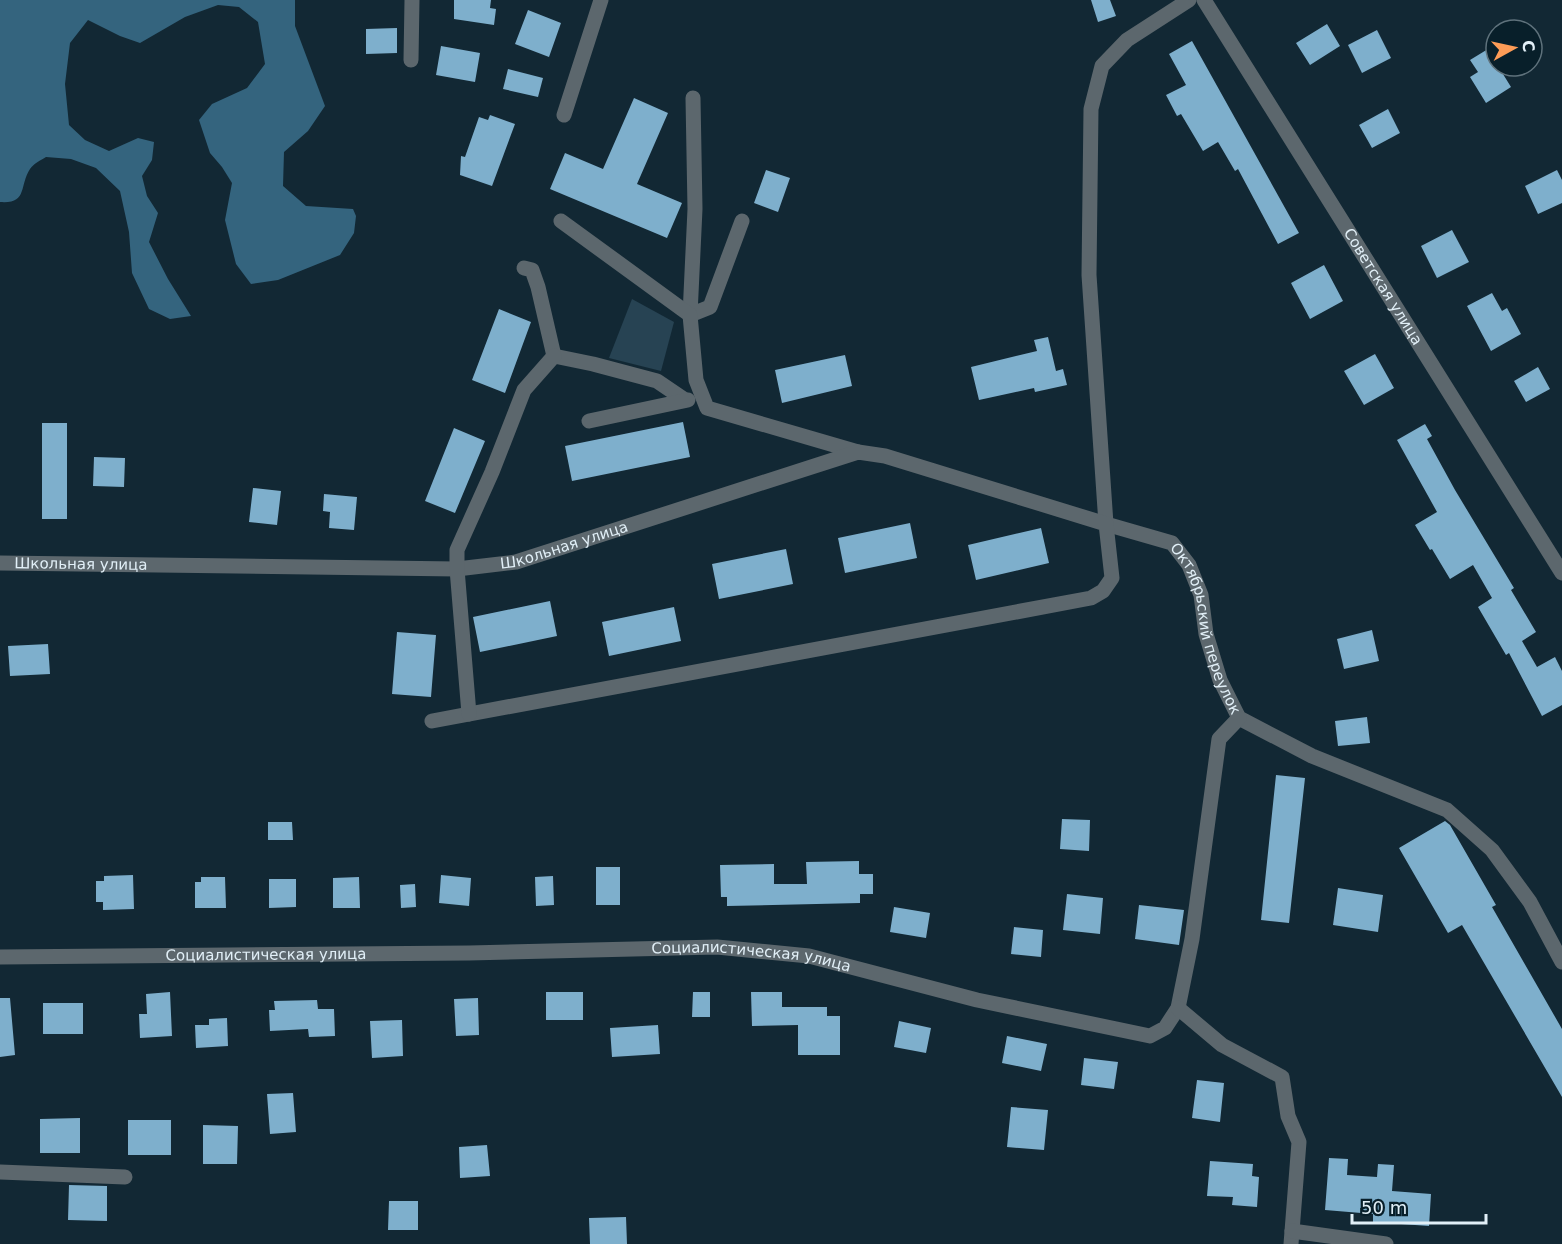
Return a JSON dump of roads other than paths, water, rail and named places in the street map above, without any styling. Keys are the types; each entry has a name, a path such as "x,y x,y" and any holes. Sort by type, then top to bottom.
{"street":[{"path":"411,60 412,0"},
{"path":"564,115 601,0"},
{"path":"432,721 1091,598 1103,591 1112,578 1106,524 1089,275 1091,109 1102,66 1127,40 1189,0"},
{"name":"Советская улица","path":"1204,0 1562,573"},
{"path":"693,98 695,209 690,315 696,380 707,408 858,452"},
{"path":"561,221 690,315"},
{"path":"690,315 710,307 742,221"},
{"path":"524,268 532,270 538,287 554,356"},
{"path":"469,714 456,569 457,550 492,472 524,390 554,356"},
{"path":"554,356 657,381 685,400"},
{"path":"589,421 685,400 703,399"},
{"name":"Школьная улица","path":"0,562 456,569 516,562 858,452 885,456 1106,524"},
{"name":"Октябрьский переулок","path":"1106,524 1172,543 1189,566 1201,595 1206,634 1220,680 1239,718 1312,756 1447,810 1492,850 1530,902 1562,962"},
{"name":"Социалистическая улица","path":"0,957 470,953 717,947 809,956 977,1000 1150,1036 1165,1028 1178,1008 1192,939 1218,739 1239,718"},
{"path":"1178,1008 1222,1045 1282,1077 1288,1116 1299,1142 1291,1237 1386,1244"},
{"path":"0,1172 124,1177"}]}
